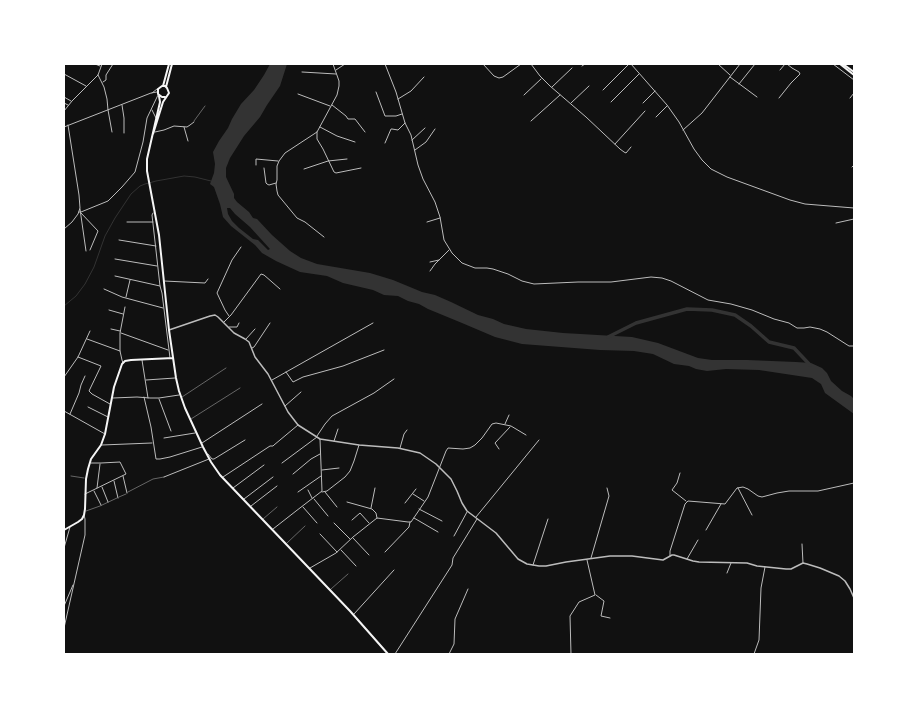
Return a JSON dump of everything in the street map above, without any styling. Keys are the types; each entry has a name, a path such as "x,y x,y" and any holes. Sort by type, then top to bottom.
{"main road":[{"path":"164,87 169,64"},
{"path":"172,64 164,87 160,87 158,93 160,100 146,166 158,235 171,358 180,396 203,448 223,478 354,615 388,654"},
{"path":"840,64 854,73"},
{"path":"843,64 854,73"},
{"path":"152,137 163,102 169,93 164,87"},
{"path":"158,93 162,97 165,97"},
{"path":"64,530 80,521 84,515 86,478 90,463 105,434 117,378 123,363 128,360 171,358"}],"street":[{"path":"95,64 101,67"},
{"path":"64,111 68,105 98,75 102,64"},
{"path":"102,83 106,80 106,75 113,64"},
{"path":"324,237 292,213 278,194 276,182 277,166 279,161 285,153 317,132 337,95 339,81 333,64"},
{"path":"335,70 345,64"},
{"path":"385,64 412,140 423,179 435,202 440,217 444,240 455,257 465,264 475,268 493,269 522,281 534,284 612,282 651,277 662,278 708,300 752,310 789,323 797,328 810,327 820,329 849,346 854,346"},
{"path":"483,64 494,76 503,78 521,64"},
{"path":"531,64 551,87 615,145 626,153 631,147"},
{"path":"602,90 630,64 656,91 667,105 702,160 714,171 790,200 806,204 854,208"},
{"path":"718,64 739,84 757,97"},
{"path":"683,130 702,113 740,64"},
{"path":"739,84 755,64"},
{"path":"779,98 800,74 786,64 780,70"},
{"path":"833,64 854,80"},
{"path":"551,87 572,68"},
{"path":"302,72 337,74"},
{"path":"64,74 87,86"},
{"path":"611,102 640,74"},
{"path":"98,75 107,99 112,132"},
{"path":"398,100 411,91 424,77"},
{"path":"524,95 542,78"},
{"path":"571,104 589,86"},
{"path":"64,127 122,105 151,93 154,90 158,93 152,110 147,118 143,142 135,172 108,201 80,212 64,229"},
{"path":"643,103 656,91"},
{"path":"376,92 385,116 396,116 402,114"},
{"path":"850,98 854,93"},
{"path":"298,94 331,105 348,119 354,119 365,132"},
{"path":"531,121 560,95"},
{"path":"64,97 72,101"},
{"path":"64,103 68,105"},
{"path":"122,105 124,133"},
{"path":"656,117 667,105"},
{"path":"152,110 156,119"},
{"path":"615,145 646,111"},
{"path":"154,132 159,132 174,126 190,125 194,122"},
{"path":"386,144 390,129 392,128 398,130 405,123"},
{"path":"68,126 86,251"},
{"path":"184,126 188,141"},
{"path":"320,127 337,136 354,142"},
{"path":"412,140 425,128"},
{"path":"414,151 426,142 435,129"},
{"path":"317,132 318,139 335,173 361,168"},
{"path":"256,164 256,159 279,161"},
{"path":"304,169 328,161 347,159"},
{"path":"264,168 266,183 269,185 276,182"},
{"path":"80,212 98,231 90,250"},
{"path":"154,212 152,215 160,286 171,358"},
{"path":"427,222 440,217"},
{"path":"836,223 854,219"},
{"path":"127,222 153,222"},
{"path":"119,240 156,246"},
{"path":"229,317 217,293 232,260 241,247"},
{"path":"430,271 450,250"},
{"path":"115,259 158,266"},
{"path":"430,262 440,260"},
{"path":"223,322 229,317 261,274 280,289"},
{"path":"115,276 160,286"},
{"path":"163,281 205,283 208,279"},
{"path":"126,298 130,280"},
{"path":"104,289 126,298 164,308"},
{"path":"123,363 120,351 120,332 125,307"},
{"path":"109,310 123,314"},
{"path":"169,330 210,316 217,316 234,333 249,342 255,356 272,380 285,406 298,425 320,439 420,453 439,467 451,479 462,504 467,511 496,533 518,559 527,564 546,566 610,556 632,556 663,560 674,555 700,562 746,563 756,566 786,569 791,569 803,563 839,576 844,581 854,598"},
{"path":"252,348 270,322"},
{"path":"228,327 237,327 239,323"},
{"path":"272,380 373,323"},
{"path":"111,329 169,350"},
{"path":"246,339 255,329"},
{"path":"64,377 78,358 90,331"},
{"path":"87,338 120,351"},
{"path":"286,372 293,382 303,377 343,366 384,350"},
{"path":"78,358 101,366 89,391 111,404"},
{"path":"142,359 148,398"},
{"path":"70,414 85,376"},
{"path":"146,380 176,378"},
{"path":"282,463 317,437 332,416 394,379"},
{"path":"285,406 301,392"},
{"path":"144,397 147,394"},
{"path":"112,398 159,398 180,396"},
{"path":"144,397 156,459 170,457 203,448 212,459 214,459 245,440"},
{"path":"159,398 171,431"},
{"path":"201,443 262,404"},
{"path":"88,407 108,417"},
{"path":"64,411 105,434"},
{"path":"505,424 509,415"},
{"path":"385,552 409,527 413,518 429,494 448,448 470,448 482,438 492,424 496,423 511,426 526,435"},
{"path":"223,478 270,446 273,446 298,425"},
{"path":"499,449 495,443 511,426"},
{"path":"334,441 338,429"},
{"path":"400,449 404,434 407,430"},
{"path":"164,438 196,432"},
{"path":"320,439 322,492"},
{"path":"395,654 452,565 453,558 477,518 539,440"},
{"path":"100,445 153,443"},
{"path":"272,530 313,498 335,485 345,477 350,471 359,445"},
{"path":"293,474 311,459 321,454"},
{"path":"164,477 209,459"},
{"path":"90,463 120,462 126,474 123,476 127,493"},
{"path":"97,489 96,486 101,463"},
{"path":"233,489 264,464"},
{"path":"322,470 339,468"},
{"path":"680,473 677,483 672,490 686,502"},
{"path":"85,494 123,476"},
{"path":"298,492 322,476"},
{"path":"243,500 273,477"},
{"path":"114,480 118,498"},
{"path":"686,502 690,500 725,504 737,488 743,487 762,497 784,492 818,491 854,483"},
{"path":"102,486 108,502"},
{"path":"250,507 277,486"},
{"path":"370,509 375,488"},
{"path":"591,558 609,496 607,488"},
{"path":"737,488 752,515"},
{"path":"405,503 416,489"},
{"path":"94,490 101,505"},
{"path":"308,490 328,516"},
{"path":"324,492 337,507"},
{"path":"412,494 424,502"},
{"path":"347,502 370,509 376,513 377,518"},
{"path":"670,556 670,551 686,502"},
{"path":"706,530 722,504"},
{"path":"302,506 317,523"},
{"path":"419,509 442,521"},
{"path":"454,536 467,511"},
{"path":"352,520 360,513 370,523"},
{"path":"64,628 85,535 84,515"},
{"path":"309,568 340,550 377,518 411,522"},
{"path":"413,518 438,532"},
{"path":"532,565 548,519"},
{"path":"334,523 350,540"},
{"path":"64,548 70,527"},
{"path":"320,534 337,552"},
{"path":"353,538 369,555"},
{"path":"687,559 698,540"},
{"path":"802,544 803,563"},
{"path":"340,550 356,566"},
{"path":"586,559 596,594 604,601 601,616 610,618"},
{"path":"728,573 732,563"},
{"path":"754,654 759,640 760,588 765,566"},
{"path":"354,615 394,570"},
{"path":"64,606 74,581"},
{"path":"449,654 454,644 455,619 468,589"},
{"path":"571,654 570,616 579,602 596,594"},
{"path":"854,617 854,638"}],"lane":[{"path":"194,122 205,106"},
{"path":"180,396 226,368"},
{"path":"190,419 240,388"},
{"path":"71,476 86,478"},
{"path":"85,511 118,498 153,479 164,477"},
{"path":"262,520 277,507"},
{"path":"286,544 305,526"},
{"path":"330,590 348,574"}],"shaded area":[{"path":"270,64 287,64 280,86 260,117 244,136 230,158 226,168 226,177 237,202 290,251 301,258 317,264 370,273 393,280 422,292 435,295 478,315 504,324 526,329 563,333 632,337 658,343 698,358 712,360 811,363 822,368 827,373 831,381 854,399 854,414 825,393 821,384 812,378 759,370 726,369 707,371 674,364 653,354 634,351 522,344 495,337 398,296 384,295 373,290 343,283 327,276 300,272 262,253 223,217 214,187 210,184 214,173 215,164 213,152 241,104 254,90","holes":["227,208 230,208 250,227 270,249 268,250 258,240 253,239 232,221 228,214"]}],"waterway":[{"path":"64,306 76,296 85,284 94,267 105,236 115,218 131,194 140,186 156,181 184,176 211,181"},
{"path":"608,337 636,323 687,309 712,310 735,315 751,326 769,342 794,348 810,365"}]}
